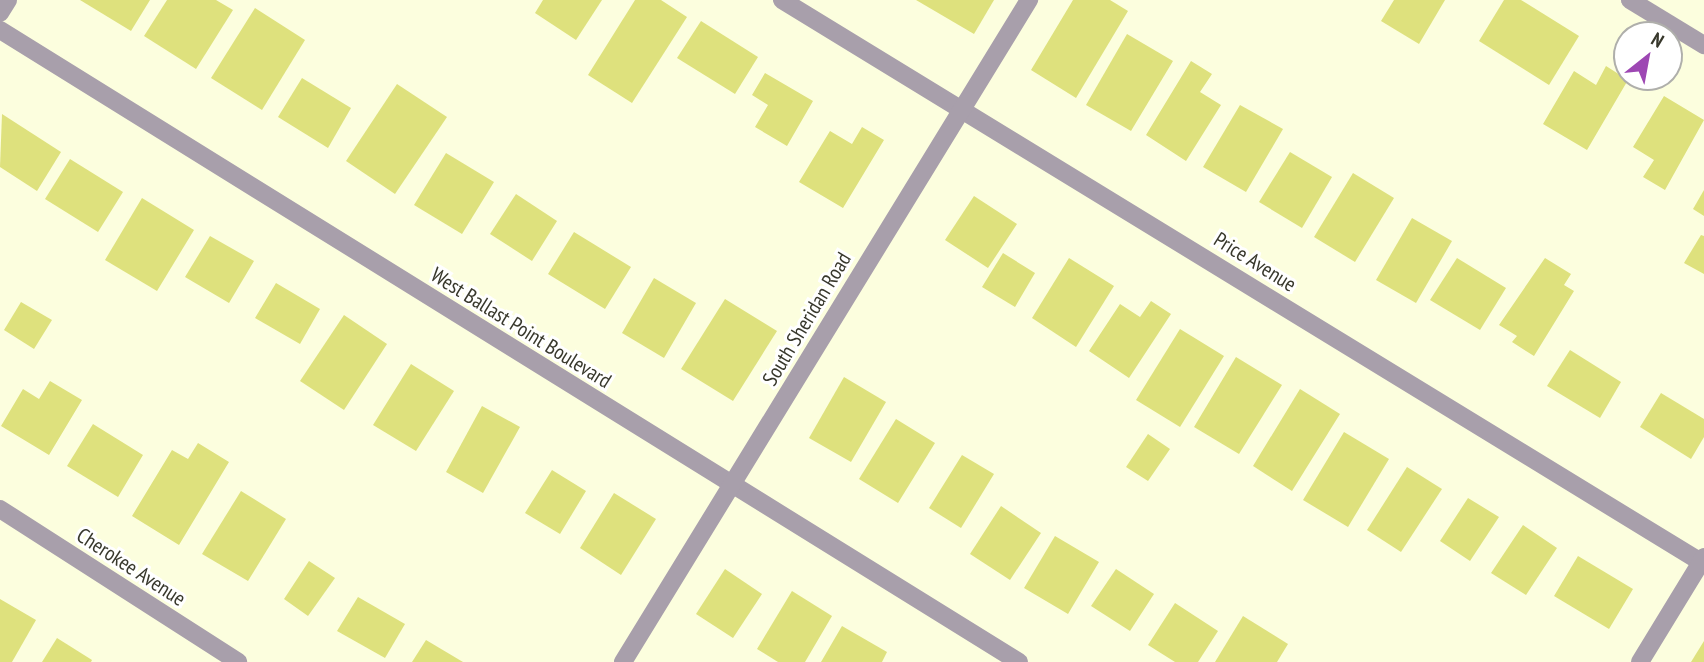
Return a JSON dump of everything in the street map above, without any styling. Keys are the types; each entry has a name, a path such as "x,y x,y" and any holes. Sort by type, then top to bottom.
{"street":[{"path":"0,13 8,0"},
{"name":"Price Avenue","path":"782,0 1703,561"},
{"name":"South Sheridan Road","path":"623,662 1029,0"},
{"path":"1630,0 1704,45"},
{"name":"West Ballast Point Boulevard","path":"0,30 1019,662"},
{"name":"Cherokee Avenue","path":"0,509 238,662"},
{"path":"1640,662 1703,561"}],"building":[{"path":"80,0 150,0 131,31"},
{"path":"167,0 216,0 233,10 196,69 144,36"},
{"path":"543,0 602,0 576,40 535,13"},
{"path":"635,0 661,0 687,17 632,103 588,75"},
{"path":"916,0 994,0 974,34"},
{"path":"1073,0 1110,0 1128,11 1076,98 1031,70"},
{"path":"1394,0 1445,0 1419,44 1381,21"},
{"path":"1504,0 1521,0 1579,36 1549,85 1479,41"},
{"path":"255,8 305,40 262,110 211,78"},
{"path":"701,21 758,57 735,94 677,58"},
{"path":"1127,34 1173,61 1131,131 1086,105"},
{"path":"1191,61 1212,74 1200,92 1221,105 1186,161 1146,135"},
{"path":"1606,66 1613,70 1613,91 1622,91 1587,150 1543,124 1574,71 1596,85"},
{"path":"765,73 813,101 787,146 755,127 768,105 752,95"},
{"path":"302,78 351,108 328,148 278,117"},
{"path":"397,84 447,117 395,194 346,161"},
{"path":"1664,96 1704,120 1665,190 1643,177 1654,160 1633,147"},
{"path":"1240,105 1283,129 1246,192 1203,167"},
{"path":"2,114 61,152 37,191 0,167"},
{"path":"862,127 884,140 843,208 799,182 830,131 852,144"},
{"path":"1290,152 1332,177 1302,228 1259,202"},
{"path":"446,153 494,182 462,234 414,205"},
{"path":"70,159 123,192 98,232 45,199"},
{"path":"1353,173 1394,198 1355,262 1314,237"},
{"path":"1704,190 1704,216 1693,209"},
{"path":"516,194 557,221 532,261 490,234"},
{"path":"974,196 1017,224 988,268 945,240"},
{"path":"142,198 194,230 157,291 105,260"},
{"path":"1412,218 1452,241 1416,303 1376,280"},
{"path":"574,232 631,267 605,309 548,274"},
{"path":"1701,235 1704,236 1704,274 1684,263"},
{"path":"210,236 254,261 229,303 185,277"},
{"path":"1003,253 1035,273 1015,307 982,287"},
{"path":"1069,258 1114,286 1076,347 1032,318"},
{"path":"1457,258 1506,288 1480,330 1430,300"},
{"path":"1545,258 1571,274 1564,285 1574,291 1534,356 1512,342 1517,336 1499,325"},
{"path":"654,278 696,303 664,358 622,333"},
{"path":"276,283 320,309 300,344 255,318"},
{"path":"725,299 777,331 733,401 681,369"},
{"path":"1151,301 1171,314 1129,378 1089,351 1120,304 1140,317"},
{"path":"21,302 52,320 34,349 4,330"},
{"path":"344,315 387,344 344,410 300,381"},
{"path":"1180,329 1224,356 1180,427 1136,400"},
{"path":"1570,350 1621,382 1600,418 1547,386"},
{"path":"1236,357 1282,385 1239,454 1194,427"},
{"path":"411,364 454,391 416,451 373,425"},
{"path":"844,377 886,402 851,462 809,438"},
{"path":"50,381 82,400 49,455 1,426 23,389 39,399"},
{"path":"1300,389 1340,414 1292,491 1253,466"},
{"path":"1661,393 1704,419 1704,437 1691,459 1640,427"},
{"path":"482,406 520,427 483,493 446,472"},
{"path":"896,419 935,443 898,503 859,479"},
{"path":"93,424 143,455 118,497 67,466"},
{"path":"1344,432 1389,459 1348,527 1303,500"},
{"path":"1148,434 1170,449 1148,481 1126,467"},
{"path":"198,443 229,462 179,545 132,516 172,450 188,459"},
{"path":"962,455 994,474 961,528 929,508"},
{"path":"1407,467 1442,489 1401,552 1367,530"},
{"path":"552,470 586,491 560,534 525,513"},
{"path":"241,491 286,519 248,581 202,554"},
{"path":"614,493 656,519 621,575 580,548"},
{"path":"1468,498 1499,517 1470,561 1440,541"},
{"path":"1001,506 1041,533 1010,580 970,554"},
{"path":"1523,525 1557,548 1526,595 1491,573"},
{"path":"1055,536 1099,562 1068,614 1024,588"},
{"path":"1578,556 1633,589 1609,629 1554,596"},
{"path":"309,561 335,578 308,616 284,599"},
{"path":"725,569 762,594 733,638 696,614"},
{"path":"1116,569 1154,594 1130,631 1091,606"},
{"path":"792,591 832,616 805,662 778,662 757,649"},
{"path":"358,597 405,624 385,658 337,631"},
{"path":"0,599 36,620 12,662 0,662"},
{"path":"1175,603 1218,631 1198,662 1175,662 1148,645"},
{"path":"1243,616 1288,644 1277,662 1215,662"},
{"path":"842,626 887,652 882,662 821,662"},
{"path":"57,638 92,660 91,662 42,662"},
{"path":"426,640 463,662 412,662"},
{"path":"1704,641 1704,662 1691,662"}]}
